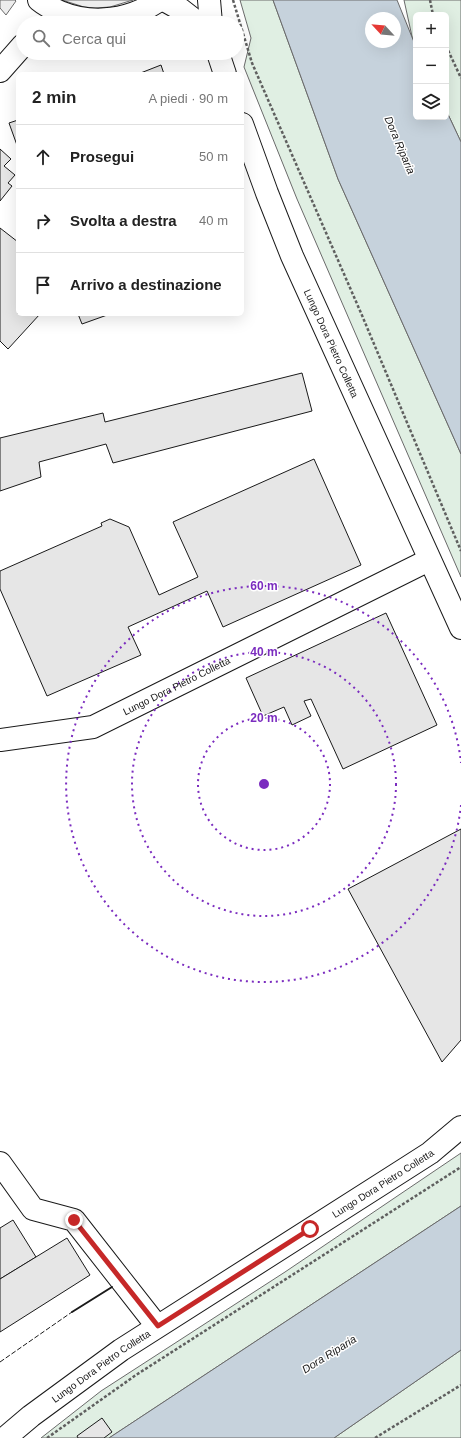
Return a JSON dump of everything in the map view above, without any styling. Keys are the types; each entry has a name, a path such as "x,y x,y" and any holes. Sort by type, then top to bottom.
{"street":[{"path":"127,16 140,12 160,0"},
{"path":"164,0 189,16"},
{"path":"209,0 210,16"},
{"path":"46,11 72,16"},
{"path":"0,71 16,53"},
{"path":"220,60 224,72"},
{"name":"Lungo Dora Pietro Colletta","path":"244,130 264,186 292,256 461,628"},
{"name":"Lungo Dora Pietro Colletta","path":"0,740 93,727 429,560"},
{"name":"Lungo Dora Pietro Colletta","path":"6,1438 31,1416 114,1354 430,1153 461,1127"},
{"path":"0,1163 33,1209 74,1220 158,1326"}],"path":[{"path":"233,0 238,16"},
{"path":"430,0 432,12"},
{"path":"244,36 252,63 361,313 461,551"},
{"path":"447,48 461,78"},
{"path":"47,1438 136,1375 461,1167"},
{"path":"375,1438 461,1385"}],"green space":[{"path":"240,0 273,0 338,179 461,454 461,577 297,199 244,67 251,38"},
{"path":"404,0 461,0 461,142 449,116 449,12 413,12 413,41"},
{"path":"461,1153 461,1206 109,1438 41,1438 101,1391 285,1272"},
{"path":"461,1350 461,1438 334,1438"}],"shaded area":[{"path":"0,0 16,1 6,15 0,8"},
{"path":"62,0 133,0 110,7 95,8 84,7"}],"water":[{"name":"Dora Riparia","path":"273,0 397,0 413,40 413,120 449,120 449,116 461,142 461,454 338,179"},
{"name":"Dora Riparia","path":"461,1206 461,1350 334,1438 109,1438"}],"building":[{"path":"161,65 163,72 143,72"},
{"path":"16,121 16,142 9,123"},
{"path":"0,149 11,159 4,166 15,175 8,183 12,186 0,201"},
{"path":"0,228 16,240 16,316 38,316 8,349 0,341"},
{"path":"79,316 104,316 82,324"},
{"path":"302,373 312,411 113,463 106,444 39,462 41,477 0,491 0,438 103,413 105,422"},
{"path":"314,459 361,565 223,627 207,591 128,627 141,655 47,696 0,589 0,571 102,526 101,523 110,519 129,527 159,595 198,577 173,522"},
{"path":"386,613 437,725 343,769 311,699 304,701 311,716 292,725 284,707 263,716 246,678"},
{"path":"461,829 461,1040 442,1062 348,889"},
{"path":"13,1220 36,1257 0,1279 0,1228"},
{"path":"67,1238 90,1275 0,1332 0,1279"},
{"path":"102,1418 112,1432 104,1438 78,1438 77,1436"}],"fence":[{"path":"0,1362 72,1312"}],"wall":[{"path":"72,1312 112,1287"}],"route":[{"path":"74,1220 158,1326 310,1229"}]}
